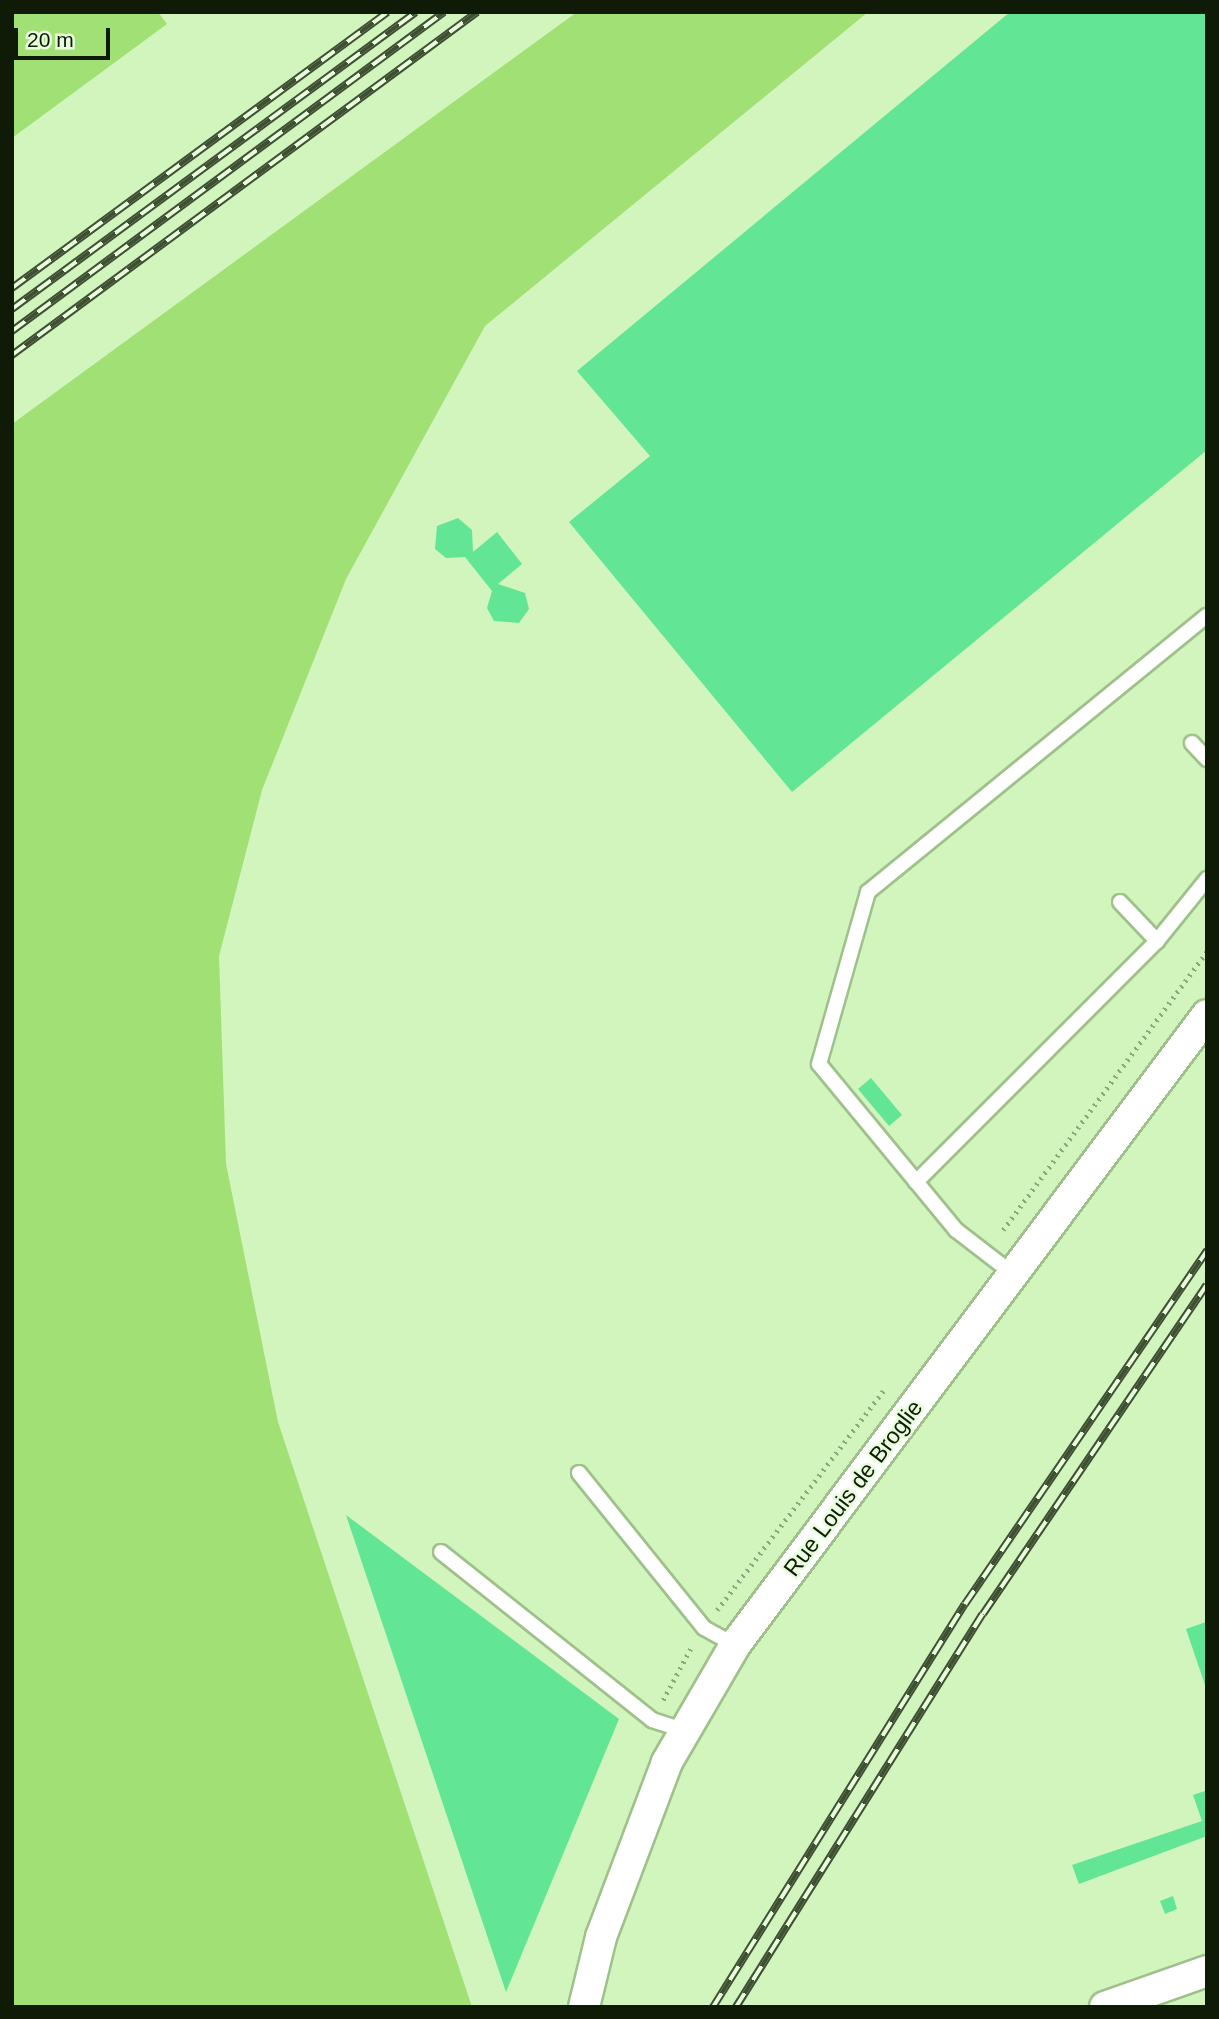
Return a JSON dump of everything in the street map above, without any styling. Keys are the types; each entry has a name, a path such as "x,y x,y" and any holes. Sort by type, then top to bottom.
{"street":[{"name":"Rue Louis de Broglie","path":"584,2007 632,1848 683,1730 735,1645 1207,1015"},
{"path":"1105,2007 1207,1971"}],"lane":[{"path":"1013,1274 956,1230 819,1064 868,891 1207,616"},
{"path":"1192,743 1207,759"},
{"path":"916,1182 1157,942 1207,879"},
{"path":"1120,902 1157,942"},
{"path":"579,1473 704,1628 735,1645"},
{"path":"441,1552 652,1720 683,1730"}],"path":[{"path":"987,1254 1207,951"},
{"path":"652,1720 704,1628 886,1387"}],"green space":[{"path":"12,12 158,12 167,24 12,138"},
{"path":"577,12 868,12 485,326 346,579 262,790 219,956 226,1164 278,1422 472,2007 12,2007 12,424"}],"building":[{"path":"1010,12 1207,12 1207,450 792,792 569,522 650,456 577,371"},
{"path":"458,518 472,530 473,552 497,532 522,564 498,584 525,593 529,609 519,623 494,621 487,608 492,591 465,557 446,558 435,549 437,526"},
{"path":"871,1078 902,1115 889,1126 858,1089"},
{"path":"346,1515 619,1719 506,1992"},
{"path":"1206,1622 1207,1625 1206,1688 1186,1629"},
{"path":"1205,1791 1207,1836 1079,1884 1072,1865 1202,1821 1193,1795"},
{"path":"1173,1896 1177,1909 1165,1914 1160,1901"}],"railway":[{"path":"12,288 388,12"},
{"path":"12,309 416,12"},
{"path":"12,331 444,12"},
{"path":"12,355 477,12"},
{"path":"713,2007 965,1604 1207,1250"},
{"path":"736,2007 983,1614 1207,1285"}]}
